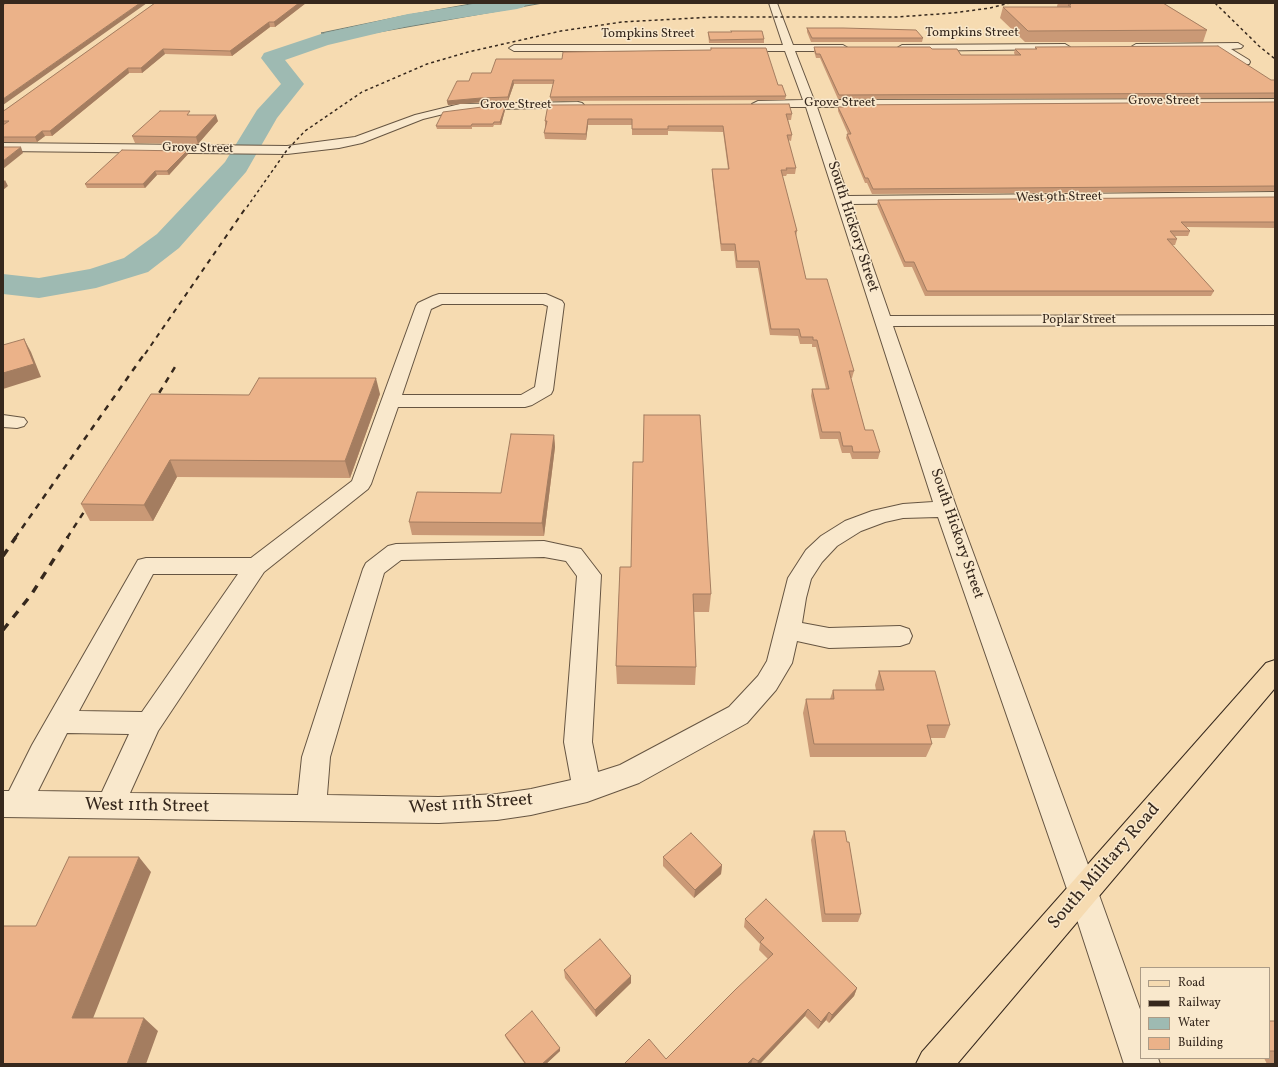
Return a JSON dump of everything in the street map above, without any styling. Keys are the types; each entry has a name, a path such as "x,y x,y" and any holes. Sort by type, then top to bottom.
{"main road":[{"name":"South Military Road","path":"934,1064 1083,892 1271,680"}],"street":[{"name":"South Hickory Street","path":"773,3 811,104 946,509 1083,892 1140,1058"},
{"path":"1219,46 1245,62"},
{"path":"1124,47 1238,46"},
{"name":"Tompkins Street","path":"895,48 1076,47"},
{"name":"Tompkins Street","path":"514,48 850,48"},
{"name":"Grove Street","path":"745,104 1275,102"},
{"name":"Grove Street","path":"3,147 277,150 349,142 366,138 419,116 464,106 586,105"},
{"name":"West 9th Street","path":"843,200 1275,196"},
{"path":"110,806 133,754 149,723 256,566 361,484 424,306 439,299 546,299 556,304 544,390 525,401 391,401"},
{"name":"Poplar Street","path":"883,321 1275,320"},
{"name":"West 11th Street","path":"10,804 405,811 497,807 531,802 587,789 629,774 738,715 767,683 779,663 800,578 814,556 829,541 853,526 880,516 903,511 946,509"},
{"path":"311,809 316,757 374,569 396,552 544,549 573,555 589,575 578,742 587,789"},
{"path":"10,804 42,753 146,566 256,566"},
{"path":"788,630 829,638 900,636"},
{"path":"59,722 149,723"}],"water":[{"path":"476,3 543,3 345,38 321,33 403,16"}],"building":[{"path":"6,3 140,3 3,99 3,5"},
{"path":"155,3 299,3 274,22 269,22 230,51 163,49 141,68 128,68 50,131 42,131 35,137 3,137 3,125 9,121 3,121 3,111"},
{"path":"1069,3 1163,3 1207,30 1028,31 1003,7 1071,7 1068,5 1071,5"},
{"path":"807,28 916,30 923,38 812,38"},
{"path":"731,31 762,31 764,39 710,40 708,32 732,32"},
{"path":"1218,46 1271,80 1275,80 1275,93 839,95 820,54 816,54 814,47 930,47 932,49 957,49 961,55 1021,55 1015,49 1037,49 1035,47"},
{"path":"711,48 766,48 778,85 782,85 786,96 550,97 554,80 513,80 508,97 447,101 457,81 469,81 472,73 491,73 496,59 562,59 563,52 711,50"},
{"path":"1275,102 1275,186 873,189 868,178 865,178 847,134 851,134 838,107 844,107 843,105"},
{"path":"789,104 792,114 786,114 792,135 787,135 796,168 786,168 787,170 781,170 797,231 795,231 806,279 827,279 854,371 849,371 865,430 873,430 880,452 853,452 852,446 843,446 840,432 822,432 812,389 829,389 817,340 813,340 813,337 801,337 799,329 771,329 759,261 737,261 735,244 721,244 712,169 729,169 723,126 668,126 668,129 632,129 632,119 588,119 586,134 544,133 547,121 545,121 548,105"},
{"path":"482,107 505,107 500,122 494,122 493,124 472,124 471,126 436,126 443,112"},
{"path":"160,111 190,111 187,115 216,115 196,137 132,136"},
{"path":"3,147 21,147 3,161"},
{"path":"122,150 187,151 167,171 155,171 143,184 85,184"},
{"path":"1275,197 1275,222 1181,222 1190,231 1170,231 1177,239 1167,239 1214,291 927,291 914,262 905,262 878,200"},
{"path":"24,339 34,364 3,373 3,345"},
{"path":"259,378 376,378 345,461 170,460 144,505 81,504 151,394 249,395"},
{"path":"644,415 700,415 711,594 693,594 696,667 616,666 620,567 631,567 633,462 643,462"},
{"path":"511,434 554,435 542,523 409,522 417,492 501,493"},
{"path":"879,671 935,671 950,725 927,725 932,744 814,744 806,699 834,699 833,690 884,690"},
{"path":"814,831 845,831 847,842 849,842 861,914 825,914"},
{"path":"691,833 722,865 695,890 663,857"},
{"path":"69,857 139,857 72,1018 144,1018 127,1064 3,1064 3,926 36,926"},
{"path":"766,899 857,988 832,1015 829,1012 821,1022 808,1009 758,1061 753,1058 747,1064 624,1064 649,1039 666,1059 773,954 760,942 764,938 745,919"},
{"path":"600,939 631,976 595,1010 564,970"},
{"path":"532,1011 560,1048 542,1064 526,1064 505,1035"},
{"path":"1270,1021 1275,1021 1275,1053 1274,1051 1270,1051"}],"waterway":[{"path":"3,284 39,288 96,278 136,265 168,241 236,166 266,115 293,84 272,58 321,40 408,20 517,3"}],"railway":[{"path":"247,207 287,150 305,131 362,92 427,64 468,52 561,31 622,22 713,17 897,17 953,13 990,8 1010,3"},
{"path":"1215,3 1259,46 1275,59"},
{"path":"145,354 247,206"},
{"path":"15,538 145,353"},
{"path":"153,403 175,367"},
{"path":"67,538 91,501"},
{"path":"3,556 16,537"},
{"path":"3,630 31,595 68,537"}]}
